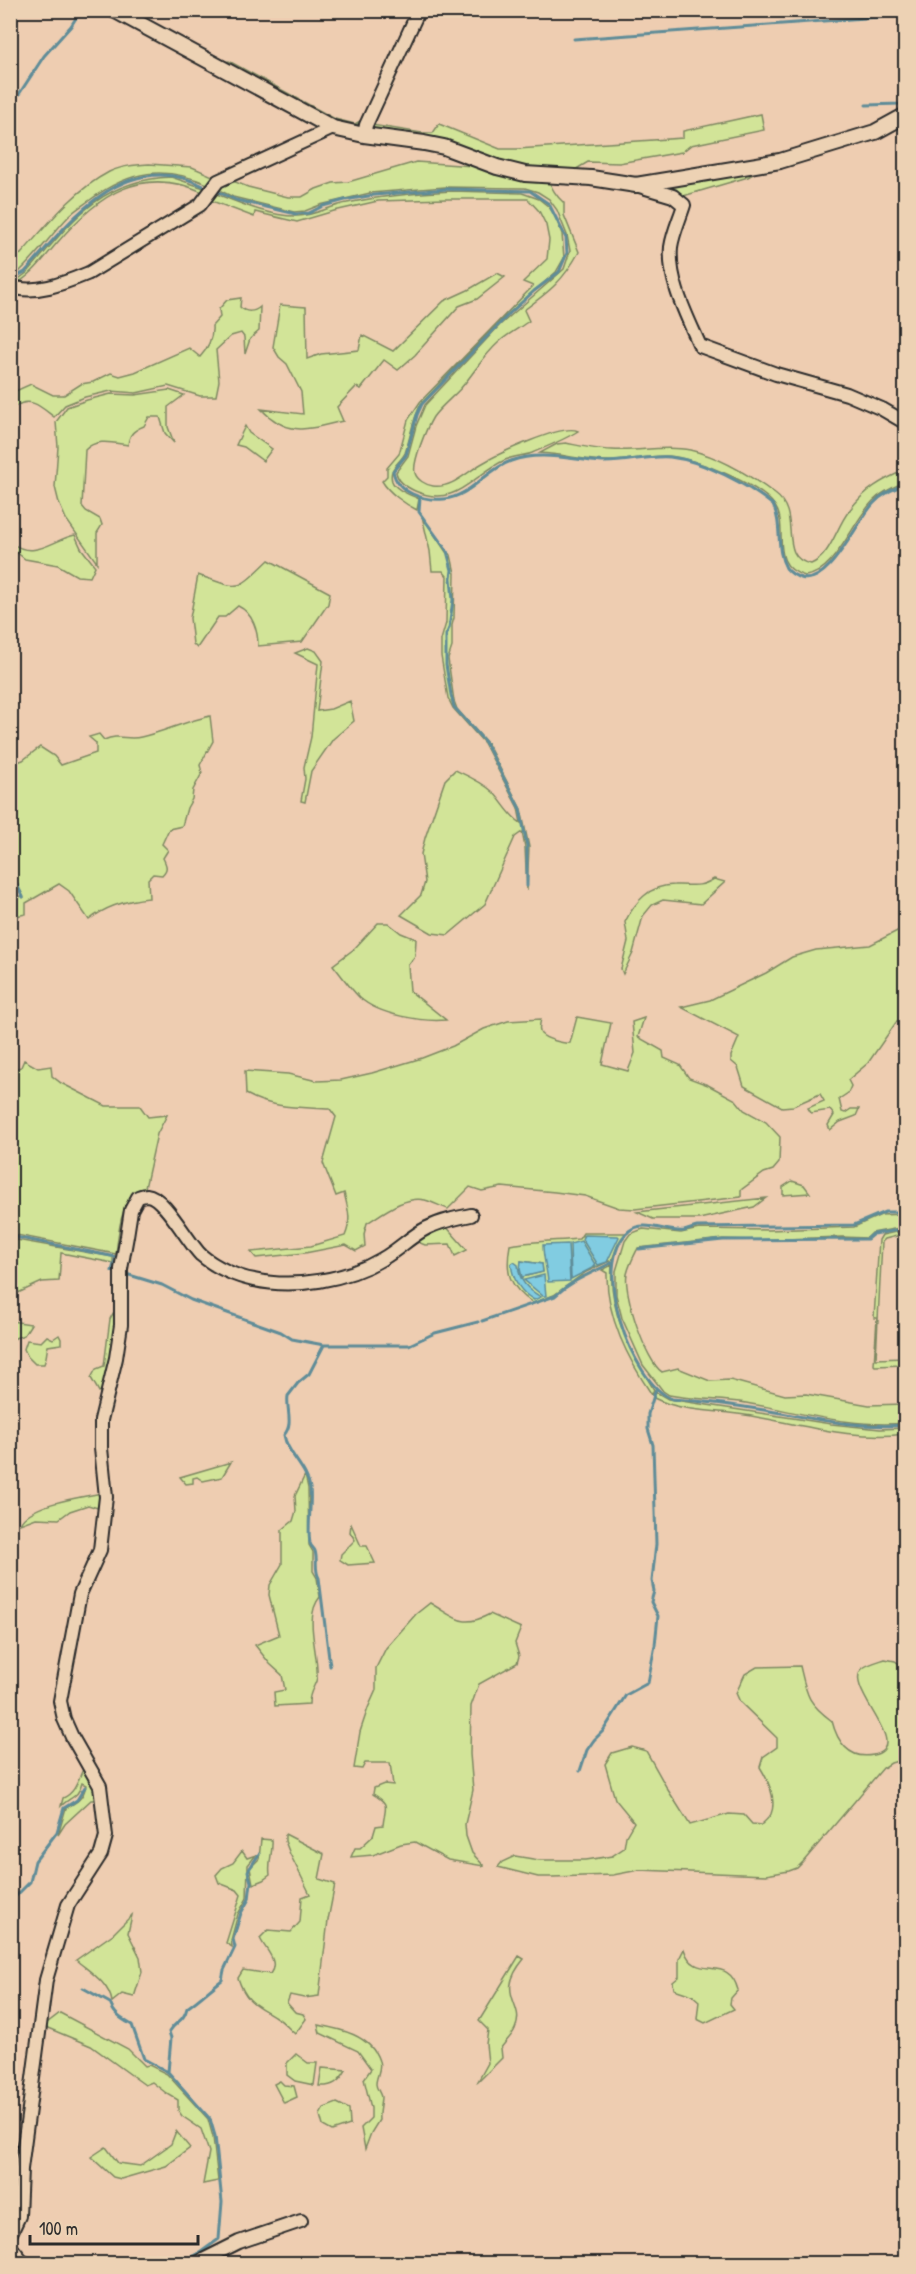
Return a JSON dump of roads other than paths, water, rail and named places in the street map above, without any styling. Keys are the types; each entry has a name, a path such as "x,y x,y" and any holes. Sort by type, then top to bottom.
{"street":[{"path":"114,10 333,128 444,147 497,167 525,174 591,178 636,186 673,196 684,206 671,246 673,276 700,346 776,374 847,394 882,409 906,423"},
{"path":"364,135 366,125 419,10"},
{"path":"636,186 780,161 875,132 906,115"},
{"path":"10,286 20,291 36,289 89,273 200,205 218,181 333,128"},
{"path":"10,2235 19,2216 21,2169 46,1980 68,1905 101,1854 106,1836 100,1786 72,1737 64,1719 60,1701 80,1594 100,1550 106,1497 101,1448 101,1420 119,1336 121,1269 131,1210 138,1197 148,1195 157,1199 201,1255 230,1272 253,1280 274,1283 336,1278 359,1272 383,1259 425,1229 443,1221 471,1215"},
{"path":"195,2264 239,2242 301,2221"},
{"path":"10,2246 25,2264"}],"water":[{"path":"584,1235 619,1237 607,1262 598,1265 582,1239"},
{"path":"581,1241 596,1266 571,1279 570,1244"},
{"path":"568,1244 570,1281 548,1282 543,1245"},
{"path":"521,1261 542,1264 543,1272 522,1277"},
{"path":"514,1262 518,1265 520,1276 525,1284 541,1297 534,1300 521,1289 512,1270 511,1264"},
{"path":"544,1275 546,1296 524,1280"}],"waterway":[{"path":"10,108 44,56 71,26 81,10"},
{"path":"574,39 906,15"},
{"path":"866,105 906,102"},
{"path":"10,276 17,276 25,272 74,218 93,201 113,188 134,179 158,175 183,178 208,188"},
{"path":"216,191 236,200 296,214 309,213 323,206 374,195 447,189 530,191 549,204 566,238 567,253 559,272 510,313 422,404 406,455 393,471 400,485 412,494 428,499 453,497 502,465 534,456 602,462 662,457 683,459 725,475 751,489 773,505 778,521 781,553 786,568 801,578 811,578 832,563 877,500 906,484"},
{"path":"420,497 419,512 447,551 452,570 453,600 446,635 446,665 454,707 485,742 520,809 527,846 527,886"},
{"path":"10,872 23,897"},
{"path":"906,1212 885,1212 854,1225 697,1227 684,1231 642,1226 629,1231 618,1247 613,1269 614,1294 620,1321 630,1347 642,1370 657,1388 672,1399 729,1405 852,1424 906,1425"},
{"path":"639,1249 723,1240 867,1239 873,1234 906,1229"},
{"path":"10,1236 116,1257 112,1271 117,1272"},
{"path":"482,1321 555,1296 576,1281 613,1262"},
{"path":"126,1274 162,1285 191,1300 281,1332 292,1339 324,1345 409,1345 435,1333 478,1322"},
{"path":"324,1345 309,1374 288,1396 289,1426 284,1435 310,1488 309,1537 316,1555 330,1666"},
{"path":"580,1771 587,1750 603,1731 626,1695 648,1683 658,1616 651,1602 654,1591 652,1581 656,1544 653,1445 648,1429 648,1414 656,1389"},
{"path":"10,1902 30,1882 35,1861 57,1832 64,1808 77,1800 85,1787"},
{"path":"168,2072 171,2038 169,2032 184,2016 187,2008 222,1980 224,1970 235,1947 233,1939 241,1913 249,1899 251,1882 248,1871 259,1854"},
{"path":"83,1988 110,2003 116,2014 132,2025 144,2059 168,2072 210,2119 215,2136 222,2202 219,2239 180,2264"}]}
